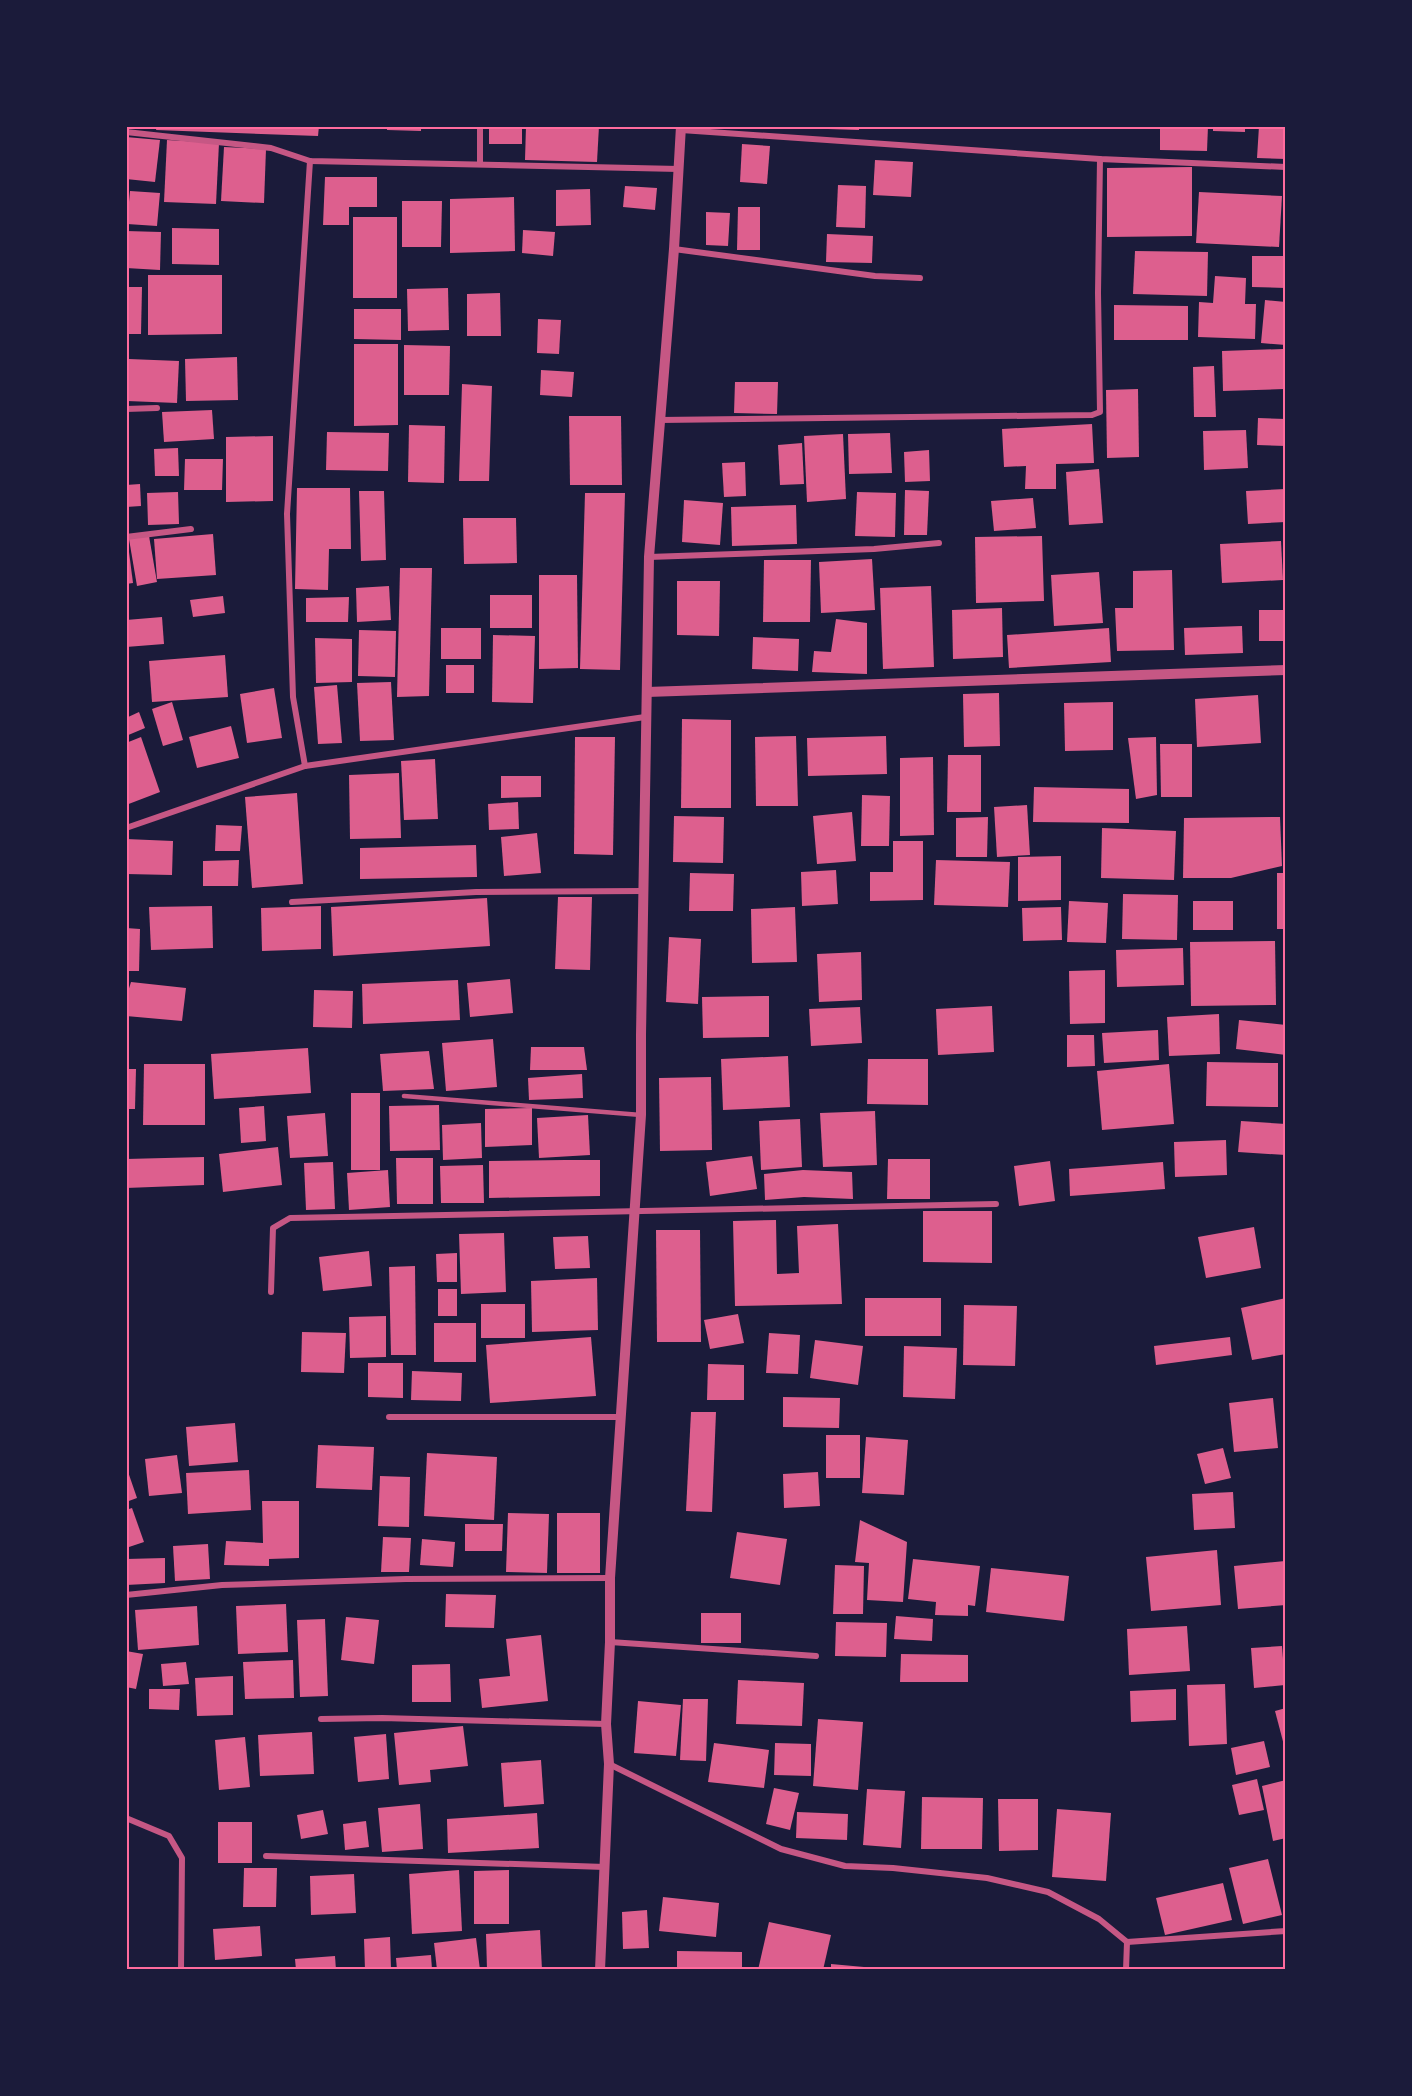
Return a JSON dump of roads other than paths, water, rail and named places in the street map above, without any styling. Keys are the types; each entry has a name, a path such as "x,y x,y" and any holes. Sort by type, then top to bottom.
{"street":[{"path":"480,126 480,164"},
{"path":"600,1970 609,1764 606,1724 610,1578 641,1115 649,557 674,249 681,128 1100,159 1286,167"},
{"path":"126,132 270,148 310,161 679,169"},
{"path":"660,420 1092,415 1101,412 1098,293 1100,159"},
{"path":"305,766 293,697 287,514 310,161"},
{"path":"674,249 875,276 920,278"},
{"path":"126,409 157,408"},
{"path":"126,537 191,529"},
{"path":"649,557 874,549 939,543"},
{"path":"647,692 1286,670"},
{"path":"126,828 305,766 645,717"},
{"path":"292,902 476,892 643,891"},
{"path":"272,1292 273,1228 290,1218 996,1204"},
{"path":"389,1417 621,1417"},
{"path":"126,1595 234,1585 406,1579 610,1578"},
{"path":"610,1642 816,1656"},
{"path":"321,1719 382,1718 606,1724"},
{"path":"609,1764 781,1849 845,1866 893,1868 987,1878 1048,1893 1099,1919 1127,1942 1286,1931"},
{"path":"126,1818 169,1836 182,1858 181,1970"},
{"path":"266,1856 606,1867"},
{"path":"1126,1970 1127,1942"}],"lane":[{"path":"404,1096 641,1115"}]}
